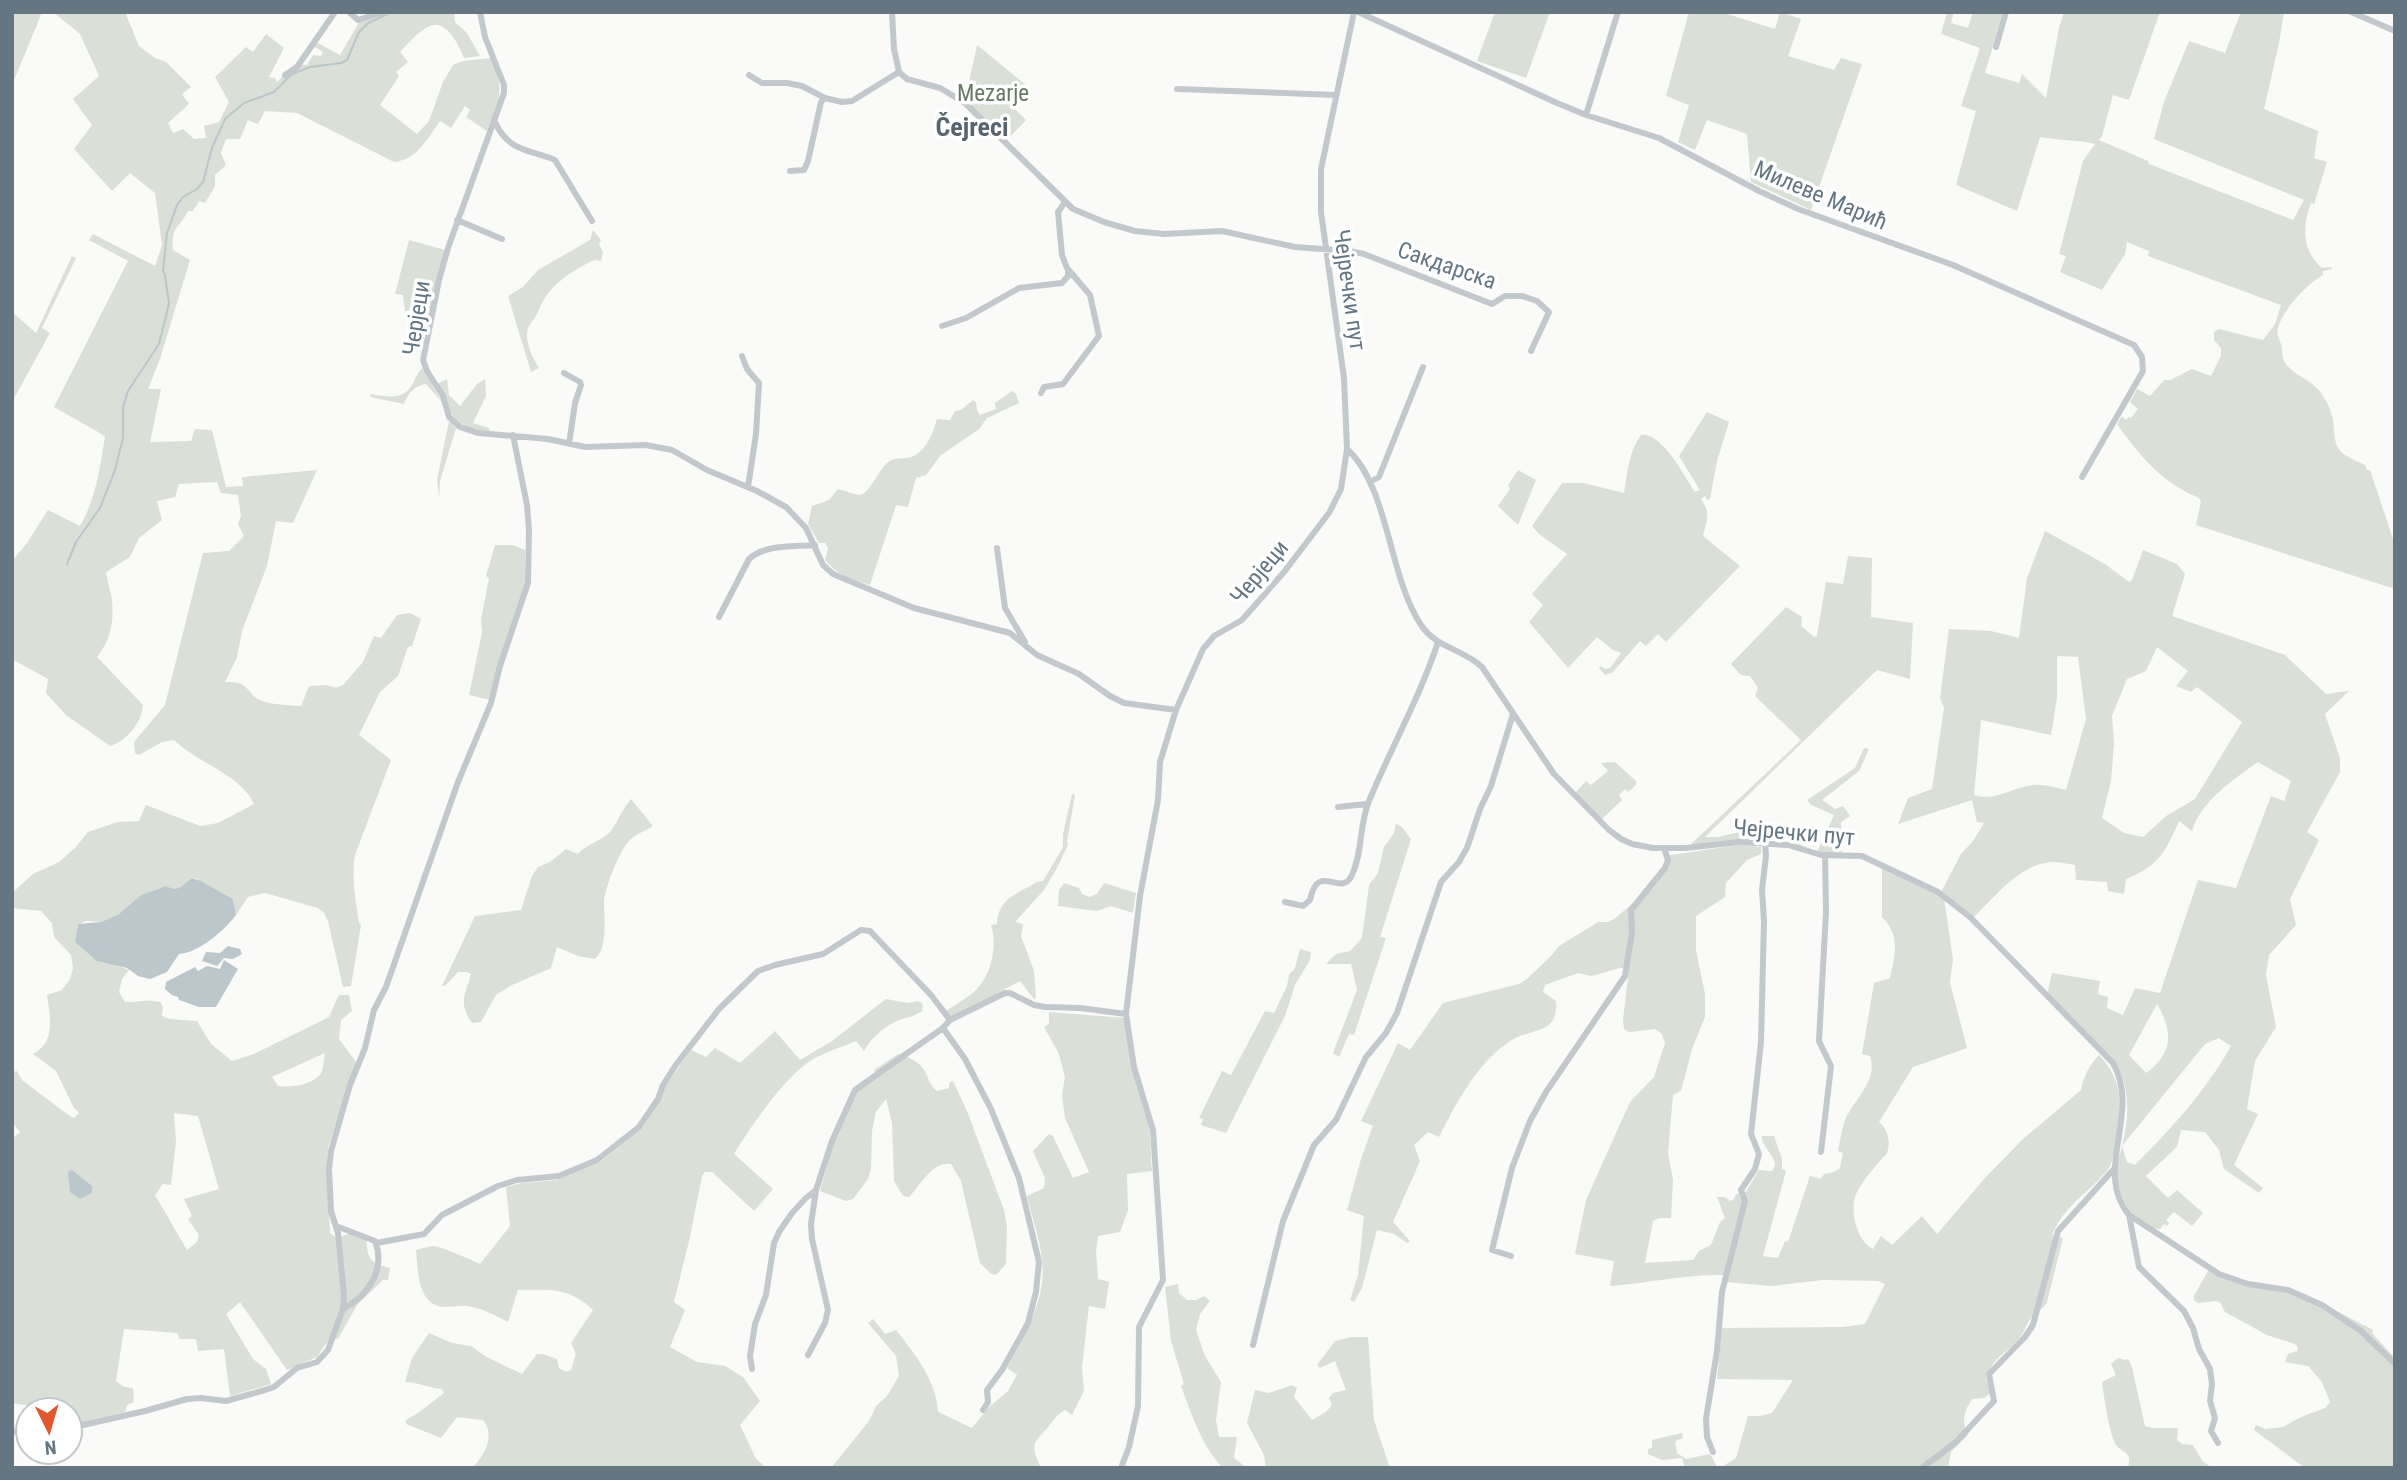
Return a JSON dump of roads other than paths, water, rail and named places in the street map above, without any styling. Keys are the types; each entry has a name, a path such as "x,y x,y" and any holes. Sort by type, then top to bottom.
{"street":[{"path":"285,75 297,67 335,12"},
{"path":"349,12 358,20 383,12"},
{"name":"Черјеци","path":"480,12 485,37 504,85 502,101 457,220 439,280 424,353 424,363 443,396 449,417 455,424 478,433 513,435 585,447 660,446 677,452 707,470 774,500 791,512 803,524 816,545 823,565 833,574 914,608 1004,630 1043,659 1079,674 1124,703 1176,710 1206,644 1214,636 1242,620 1284,572 1329,513 1342,489 1347,449"},
{"path":"892,12 894,49 899,72 907,79 940,88 965,103 1073,209 1135,231 1164,234 1222,230 1295,247 1328,250"},
{"name":"Чејречки пут","path":"1356,12 1321,169 1321,212 1344,378 1347,449 1358,459 1370,482 1405,590 1420,624 1438,642 1474,659 1482,667 1554,774 1609,830 1632,844 1664,848 1739,842 1765,843 1788,845 1825,855 1862,856 1949,899 2101,1050 2117,1070 2122,1091 2123,1114 2114,1169"},
{"name":"Милеве Мaрић","path":"1356,12 1586,115 1665,140 1798,209 1953,265 2134,345 2142,357 2143,371 2082,477"},
{"path":"1586,115 1618,12"},
{"path":"1996,47 2006,12"},
{"path":"2351,12 2395,31"},
{"path":"749,75 762,83 802,86 825,98 842,102 852,101 899,72"},
{"path":"1177,89 1336,95"},
{"path":"790,171 804,170 815,135 821,102 825,98"},
{"path":"494,120 503,136 513,145 531,154 555,160 592,221"},
{"path":"942,326 966,318 1018,288 1062,283 1068,276 1062,255 1058,221 1059,207 1065,202"},
{"path":"457,220 502,239"},
{"name":"Сакдарска","path":"1328,250 1364,254 1492,304 1509,296 1522,296 1537,301 1549,312 1531,351"},
{"path":"1041,393 1044,387 1063,384 1099,336 1090,295 1067,268"},
{"path":"742,356 747,369 759,383 756,434 748,487"},
{"path":"1370,482 1378,477 1423,367"},
{"path":"564,373 581,385 575,403 569,444"},
{"path":"84,1425 145,1412 187,1399 226,1401 274,1387 291,1371 317,1362 332,1341 343,1309 338,1236 331,1211 329,1169 334,1137 365,1048 374,1010 386,987 458,782 491,703 500,666 528,583 530,530 513,435"},
{"path":"719,617 749,559 756,553 816,545"},
{"path":"997,548 1005,608 1030,650"},
{"path":"1285,902 1303,906 1310,900 1316,883 1343,883 1350,880 1357,863 1367,804 1429,671 1438,642"},
{"path":"1121,1468 1129,1447 1138,1406 1139,1327 1163,1280 1153,1130 1134,1067 1126,1014 1140,896 1158,800 1160,762 1176,710"},
{"path":"1253,1345 1283,1221 1314,1145 1336,1120 1366,1057 1386,1033 1397,1013 1441,882 1459,862 1467,848 1491,786 1513,714"},
{"path":"1338,807 1367,804"},
{"path":"1713,1452 1707,1437 1706,1419 1717,1350 1721,1292 1745,1201 1741,1190 1755,1169 1759,1154 1751,1134 1762,1031 1762,890 1765,843"},
{"path":"1511,1256 1492,1250 1518,1147 1546,1092 1625,976 1632,938 1631,910 1665,868 1668,860 1664,848"},
{"path":"1821,1152 1831,1066 1819,1041 1826,912 1825,855"},
{"path":"336,1226 377,1243 424,1234 442,1215 498,1186 517,1180 559,1176 597,1160 639,1127 675,1066 719,1009 758,971 823,954 861,930 870,931 876,936 931,995 950,1020"},
{"path":"808,1355 825,1323 828,1310 812,1239 811,1224 816,1190 832,1141 855,1090 943,1028 950,1020 1005,993 1034,1005 1126,1014"},
{"path":"943,1028 965,1059 1010,1155 1019,1178 1039,1262 1036,1292 1028,1323 1002,1370 987,1390 988,1402 983,1410"},
{"path":"2114,1169 2117,1197 2129,1215 2218,1275 2248,1284 2288,1290 2322,1305 2361,1331 2395,1364"},
{"path":"1922,1468 1956,1442 1994,1401 1989,1374 2033,1325 2058,1231 2114,1169"},
{"path":"752,1369 750,1356 755,1324 766,1295 775,1243 792,1213 816,1190"},
{"path":"2129,1215 2139,1267 2184,1311 2210,1369 2210,1401 2215,1418 2211,1431 2218,1443"},
{"path":"338,1236 349,1232"},
{"path":"343,1309 357,1300 378,1272 377,1243"}],"waterway":[{"path":"67,564 76,542 100,508 115,470 123,438 123,407 128,391 159,344 169,304 163,271 167,233 177,205 203,182 212,148 225,119 244,103 274,92 292,74 310,67 347,60 359,32 368,23 392,12"}],"district":[{"name":"Čejreci","path":"972,127"}],"park label":[{"name":"Mezarje","path":"993,93"}]}
